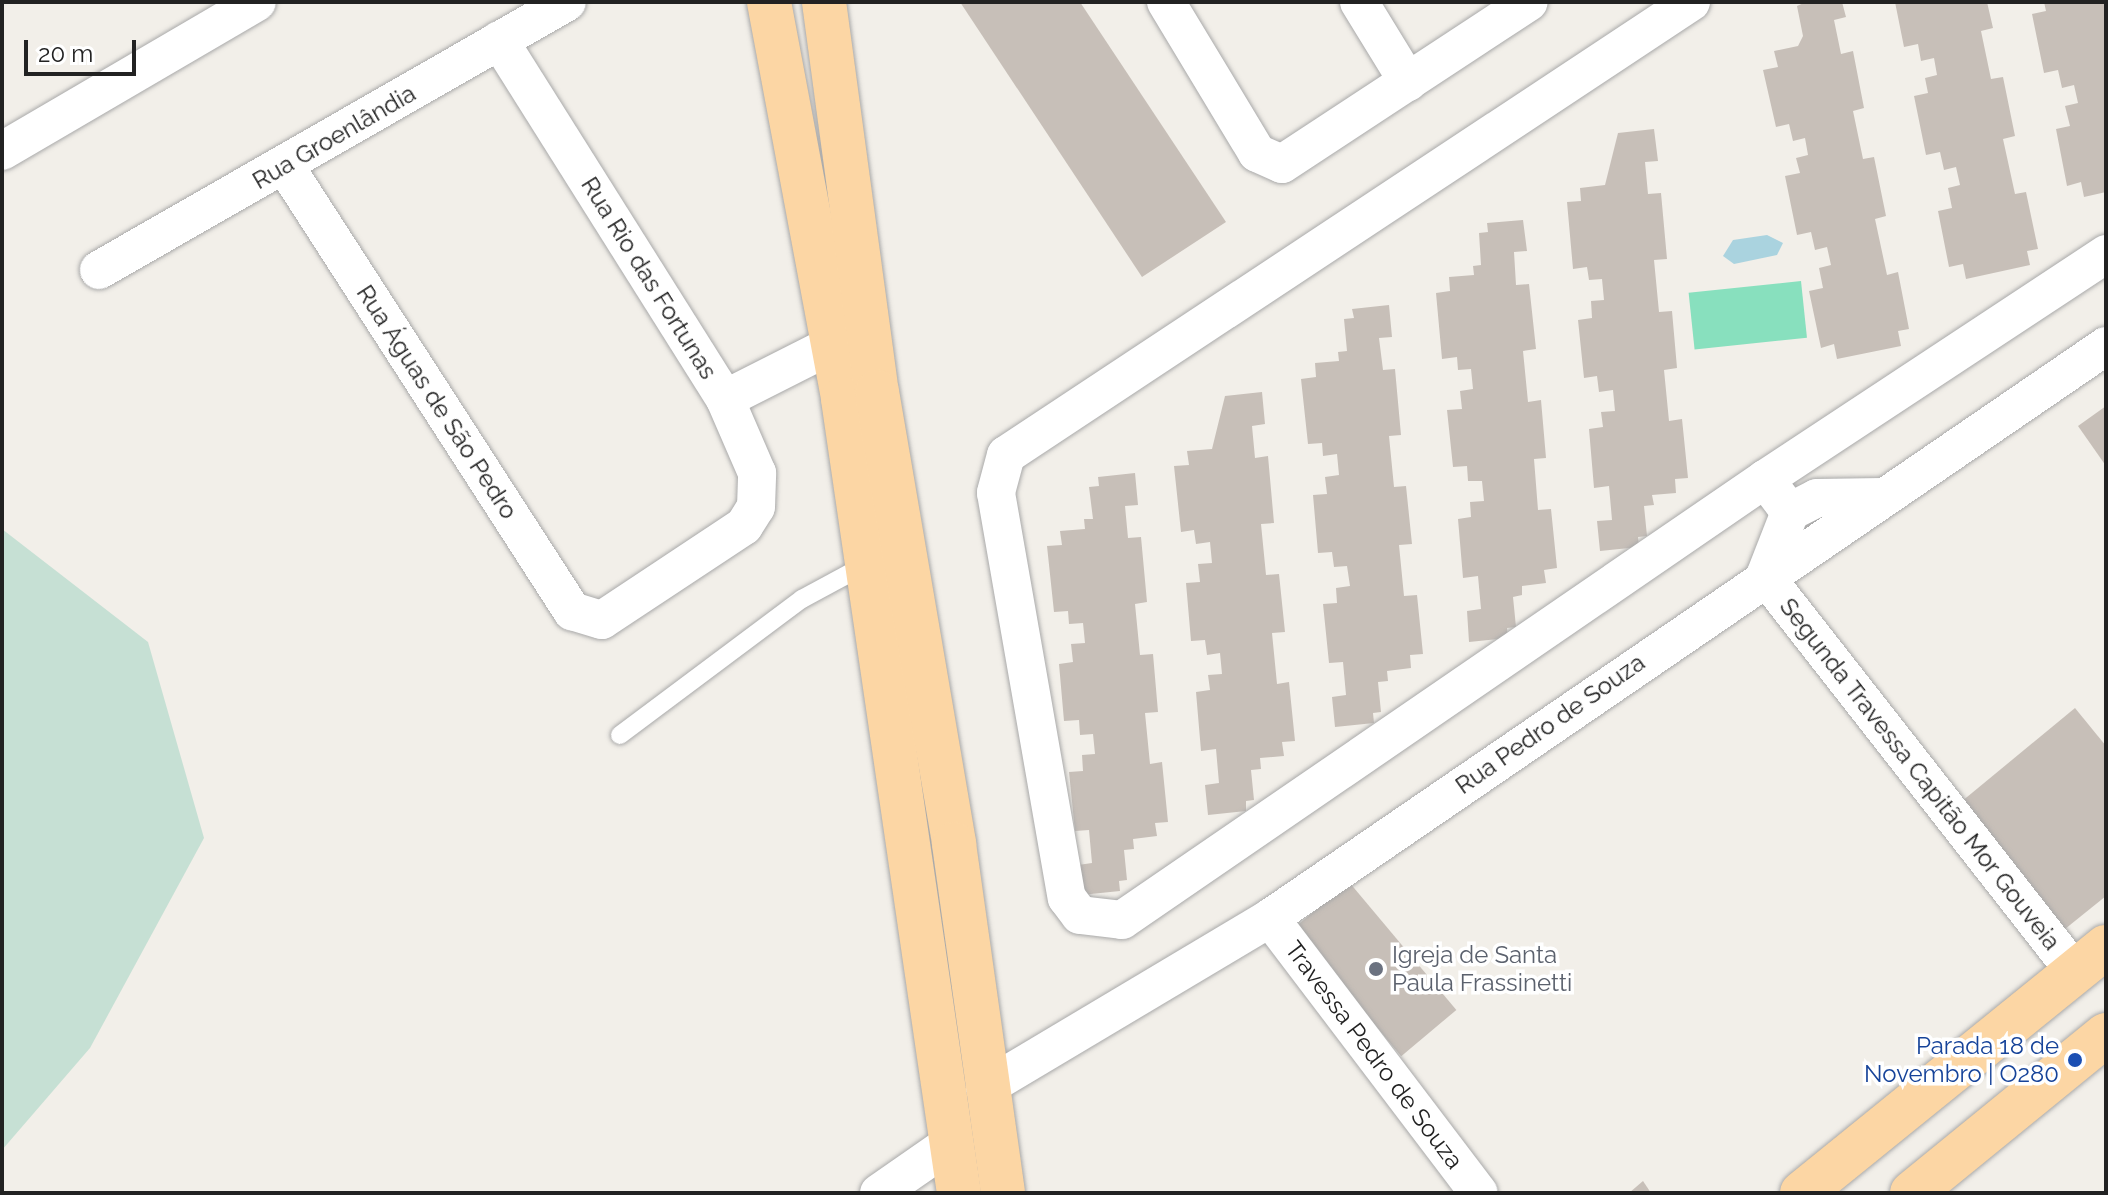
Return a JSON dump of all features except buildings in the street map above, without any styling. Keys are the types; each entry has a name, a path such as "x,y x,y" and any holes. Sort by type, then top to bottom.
{"main road":[{"path":"769,2 830,346 954,844 985,1088 1003,1193"},
{"path":"824,2 948,1145 959,1193"},
{"path":"1802,1193 2090,959"},
{"path":"1912,1193 2106,1035"}],"street":[{"path":"2,151 257,2"},
{"name":"Rua Groenlândia","path":"99,270 567,2"},
{"path":"1166,2 1257,153 1282,164 1294,159 1529,2"},
{"path":"1359,2 1408,82"},
{"path":"1691,2 1006,455 996,493 1067,898 1080,915 1122,920 1765,479 2106,254"},
{"name":"Rua Rio das Fortunas","path":"499,40 725,399 759,487 744,526"},
{"name":"Rua Águas de São Pedro","path":"285,166 572,611 602,620 744,526"},
{"path":"725,399 830,346"},
{"name":"Rua Pedro de Souza","path":"985,1088 1270,918 1765,576 2106,346"},
{"path":"1765,479 1790,512"},
{"path":"1765,576 1790,512 1817,498 1882,497"},
{"name":"Segunda Travessa Capitão Mor Gouveia","path":"1765,576 2090,959"},
{"name":"Travessa Pedro de Souza","path":"1270,918 1479,1193"},
{"path":"879,1193 948,1145"}],"lane":[{"path":"620,735 802,599 883,562"}],"green space":[{"path":"1801,281 1807,338 1695,349 1689,293"},
{"path":"2,529 148,642 204,838 90,1048 2,1150"}],"water":[{"path":"1767,235 1783,243 1777,255 1734,264 1723,256 1733,240"}],"place":[{"name":"Igreja de Santa Paula Frassinetti","path":"1376,969"},
{"name":"Parada 18 de Novembro | O280","path":"2075,1060"}]}
